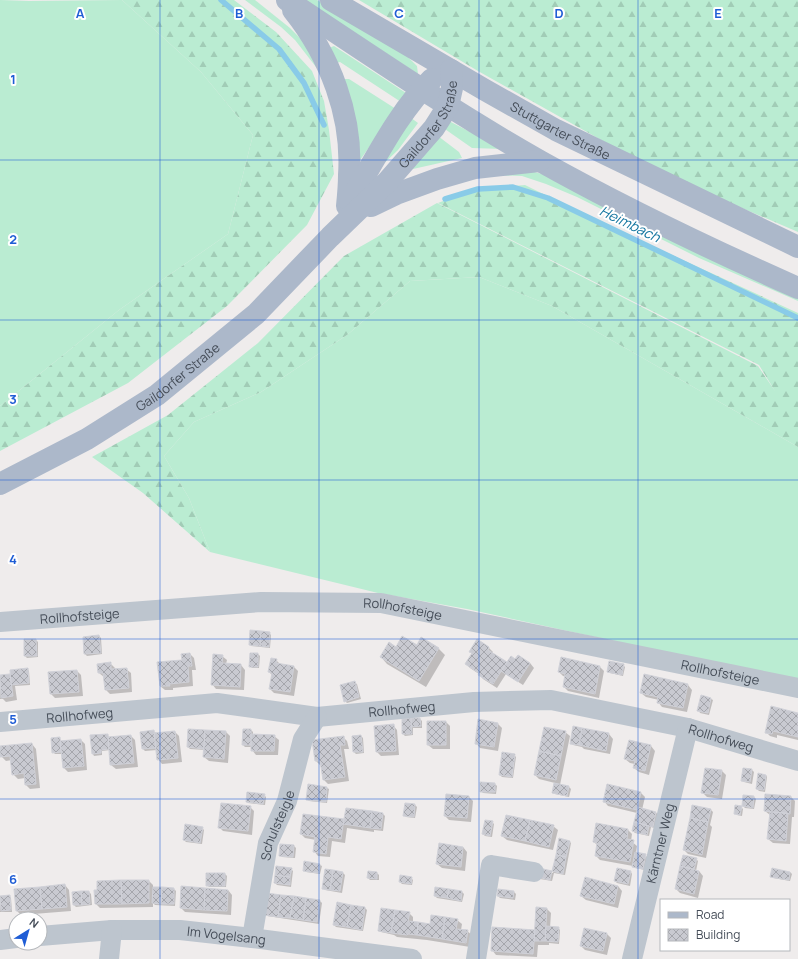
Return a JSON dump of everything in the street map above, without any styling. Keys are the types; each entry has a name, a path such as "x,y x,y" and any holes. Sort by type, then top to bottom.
{"main road":[{"path":"286,0 421,89 539,161 630,210 743,264 798,288"},
{"path":"286,0 320,50 332,74 343,111 348,142 351,210 437,179 475,168 539,161"},
{"name":"Stuttgarter Straße","path":"331,0 556,130 798,247"},
{"name":"Gaildorfer Straße","path":"0,484 87,439 157,395 256,314 330,237 351,210 405,109 421,89 435,76 451,70 452,88 448,106 434,128 387,182 351,210"}],"street":[{"name":"Rollhofsteige","path":"0,622 261,602 381,603 798,688"},
{"name":"Rollhofweg","path":"0,722 217,703 317,718 474,702 551,700 688,728 798,761"},
{"name":"Schulsteigle","path":"252,938 268,843 287,801 303,739 317,718"},
{"name":"Kärntner Weg","path":"632,959 688,728"},
{"path":"476,959 491,865 534,872"},
{"name":"Im Vogelsang","path":"48,935 112,930 180,930 412,959"},
{"path":"109,959 112,930"}],"green space":[{"path":"0,0 122,0 201,72 253,135 228,234 119,310 0,406"},
{"path":"122,0 234,0 276,32 312,71 324,101 334,174 307,225 227,306 128,383 0,451 0,406 119,310 228,234 253,135 201,72"},
{"path":"245,0 255,0 290,28 302,40 321,68 316,67 295,40 281,27"},
{"path":"304,0 317,0 402,51 417,66 418,74"},
{"path":"359,0 798,0 798,232 660,173 478,71"},
{"path":"334,46 406,93 401,102 340,62 333,64 329,48"},
{"path":"343,79 349,79 396,109 353,170"},
{"path":"407,115 418,123 398,150 375,172"},
{"path":"447,120 503,149 472,148 442,127"},
{"path":"434,133 459,152 462,158 413,169 409,166"},
{"path":"524,169 549,176 798,294 798,301 699,258 577,197 546,184 522,176 488,175"},
{"path":"525,185 598,221 798,313 798,447 552,306 479,277 410,281 347,335 261,392 194,422 164,456 189,498 210,552 143,493 92,457 168,415 258,343 344,256 437,203 758,366 775,391 759,365 438,203 472,190"},
{"path":"479,277 552,306 798,447 798,681 467,609 378,593 210,552 189,498 164,456 194,422 261,392 347,335 410,281"}],"building":[{"path":"250,630 261,631 260,646 249,645"},
{"path":"261,631 270,632 269,647 260,646"},
{"path":"99,635 101,653 84,654 83,637"},
{"path":"402,636 417,645 421,637 439,648 419,681 380,657 389,642 396,647"},
{"path":"24,639 36,639 37,656 24,656"},
{"path":"477,639 489,647 488,650 507,662 493,684 478,675 479,673 465,664 472,653 469,652"},
{"path":"190,653 192,666 188,666 189,682 169,684 170,686 160,686 157,662 182,660 181,654"},
{"path":"250,653 258,653 258,667 249,667"},
{"path":"213,654 223,655 222,663 241,664 240,687 211,685"},
{"path":"518,655 530,663 518,682 501,671 511,656 515,659"},
{"path":"561,657 600,666 595,694 563,687 565,674 558,672"},
{"path":"271,658 277,659 276,663 294,666 290,692 269,689 272,673 268,672"},
{"path":"609,661 624,664 622,675 607,672"},
{"path":"111,662 111,669 127,668 129,688 105,690 103,673 98,673 97,664"},
{"path":"28,668 29,683 11,685 10,670"},
{"path":"77,670 79,692 50,694 48,672"},
{"path":"10,674 13,696 1,698 0,675"},
{"path":"644,674 688,684 683,708 657,703 658,697 640,693"},
{"path":"355,681 359,697 344,702 340,685"},
{"path":"701,695 711,698 708,713 697,711"},
{"path":"771,706 798,713 798,737 773,731 772,734 765,733"},
{"path":"411,718 420,718 421,726 411,727"},
{"path":"411,718 412,734 402,734 402,719"},
{"path":"478,719 498,723 494,747 475,744"},
{"path":"427,721 446,721 446,745 427,745"},
{"path":"394,724 396,751 376,752 374,726"},
{"path":"573,726 582,728 579,745 570,744"},
{"path":"544,727 566,731 561,756 539,751"},
{"path":"582,728 609,733 606,751 579,745"},
{"path":"188,729 205,730 204,749 187,747"},
{"path":"243,729 251,729 251,745 242,745"},
{"path":"154,730 156,748 142,749 140,732"},
{"path":"205,730 226,731 224,759 203,757"},
{"path":"175,731 178,758 157,760 154,733"},
{"path":"108,734 109,749 101,750 101,753 92,754 90,735"},
{"path":"251,734 275,735 274,751 251,751"},
{"path":"131,735 134,763 110,765 108,737"},
{"path":"361,735 363,752 353,752 352,736"},
{"path":"344,736 345,745 340,745 345,777 323,780 320,761 315,761 312,740"},
{"path":"60,737 61,752 52,753 51,738"},
{"path":"81,739 84,766 63,768 60,741"},
{"path":"629,740 651,745 645,771 633,768 635,761 624,759"},
{"path":"32,743 36,784 25,785 24,773 12,775 10,756 0,757 0,746"},
{"path":"539,751 561,756 556,780 534,775"},
{"path":"502,752 515,754 512,777 499,775"},
{"path":"705,768 722,770 718,795 701,793"},
{"path":"743,768 752,769 750,782 741,781"},
{"path":"758,773 766,775 764,790 756,789"},
{"path":"480,782 495,783 495,792 480,792"},
{"path":"554,783 569,786 567,796 552,793"},
{"path":"308,784 327,787 326,802 306,800"},
{"path":"607,784 641,792 637,810 603,802"},
{"path":"247,792 265,794 263,804 246,802"},
{"path":"446,794 469,796 467,818 444,816"},
{"path":"765,794 791,796 790,814 764,811"},
{"path":"743,795 754,796 753,808 742,806"},
{"path":"221,803 251,806 248,831 218,828"},
{"path":"405,803 415,804 414,817 403,816"},
{"path":"692,805 711,809 708,822 690,818"},
{"path":"735,805 742,806 740,815 734,814"},
{"path":"638,807 656,812 653,827 634,822"},
{"path":"346,808 372,811 370,828 343,824"},
{"path":"372,811 383,813 381,829 370,828"},
{"path":"770,812 788,813 786,841 767,839"},
{"path":"303,814 344,819 341,839 328,837 326,854 313,852 315,837 300,834"},
{"path":"506,815 530,820 525,841 501,836"},
{"path":"690,818 708,822 702,855 683,850"},
{"path":"485,820 493,821 490,836 482,834"},
{"path":"530,820 554,825 549,847 525,841"},
{"path":"634,822 649,826 647,835 632,831"},
{"path":"596,823 628,829 627,839 634,840 630,862 595,856 597,843 593,842"},
{"path":"185,824 203,827 200,843 183,840"},
{"path":"559,838 570,841 566,857 556,855"},
{"path":"439,843 463,847 461,867 436,864"},
{"path":"280,844 294,845 293,857 279,856"},
{"path":"635,852 646,854 643,869 632,867"},
{"path":"556,855 566,857 563,874 552,871"},
{"path":"683,855 697,858 694,869 680,866"},
{"path":"304,861 320,864 319,873 303,871"},
{"path":"276,866 292,868 290,877 275,875"},
{"path":"680,866 699,871 694,894 675,889"},
{"path":"539,868 552,871 550,880 537,877"},
{"path":"617,868 631,871 628,884 614,881"},
{"path":"772,868 790,872 789,880 770,877"},
{"path":"325,869 333,870 330,890 322,889"},
{"path":"333,870 343,872 340,891 330,890"},
{"path":"368,871 377,872 377,879 367,878"},
{"path":"206,873 225,873 225,886 206,886"},
{"path":"275,875 290,877 290,885 274,883"},
{"path":"400,875 412,877 411,884 399,882"},
{"path":"585,877 618,886 614,904 580,896"},
{"path":"121,880 122,904 95,904 94,890 97,890 97,881"},
{"path":"121,880 149,880 149,903 122,904"},
{"path":"65,884 67,907 42,909 40,887"},
{"path":"181,886 205,888 204,910 180,908"},
{"path":"40,887 42,909 16,911 14,889"},
{"path":"153,887 162,887 161,904 152,903"},
{"path":"162,887 174,888 174,904 161,904"},
{"path":"435,887 449,889 447,898 434,896"},
{"path":"205,888 228,890 227,911 204,910"},
{"path":"449,889 462,891 461,901 447,898"},
{"path":"498,889 514,891 513,898 497,896"},
{"path":"81,891 82,905 73,905 72,892"},
{"path":"81,891 89,891 90,904 82,905"},
{"path":"267,893 281,895 278,917 264,915"},
{"path":"10,895 11,910 1,911 0,896"},
{"path":"281,895 294,896 290,918 278,917"},
{"path":"294,896 306,898 303,920 290,918"},
{"path":"306,898 320,900 317,922 303,920"},
{"path":"337,902 351,905 347,927 333,925"},
{"path":"351,905 365,907 362,930 347,927"},
{"path":"536,907 547,908 545,941 534,941"},
{"path":"381,908 395,910 391,933 378,931"},
{"path":"395,910 410,912 408,921 418,922 417,935 391,933"},
{"path":"431,915 445,917 442,939 417,935 418,922 430,924"},
{"path":"445,917 458,919 456,929 468,930 466,943 442,939"},
{"path":"546,926 559,927 558,942 545,941"},
{"path":"492,927 535,930 533,954 491,951"},
{"path":"584,928 607,933 603,951 580,946"}],"waterway":[{"name":"Heimbach","path":"221,0 279,49 304,83 324,125"},
{"name":"Heimbach","path":"445,199 478,189 513,187 548,198 798,318"}]}
